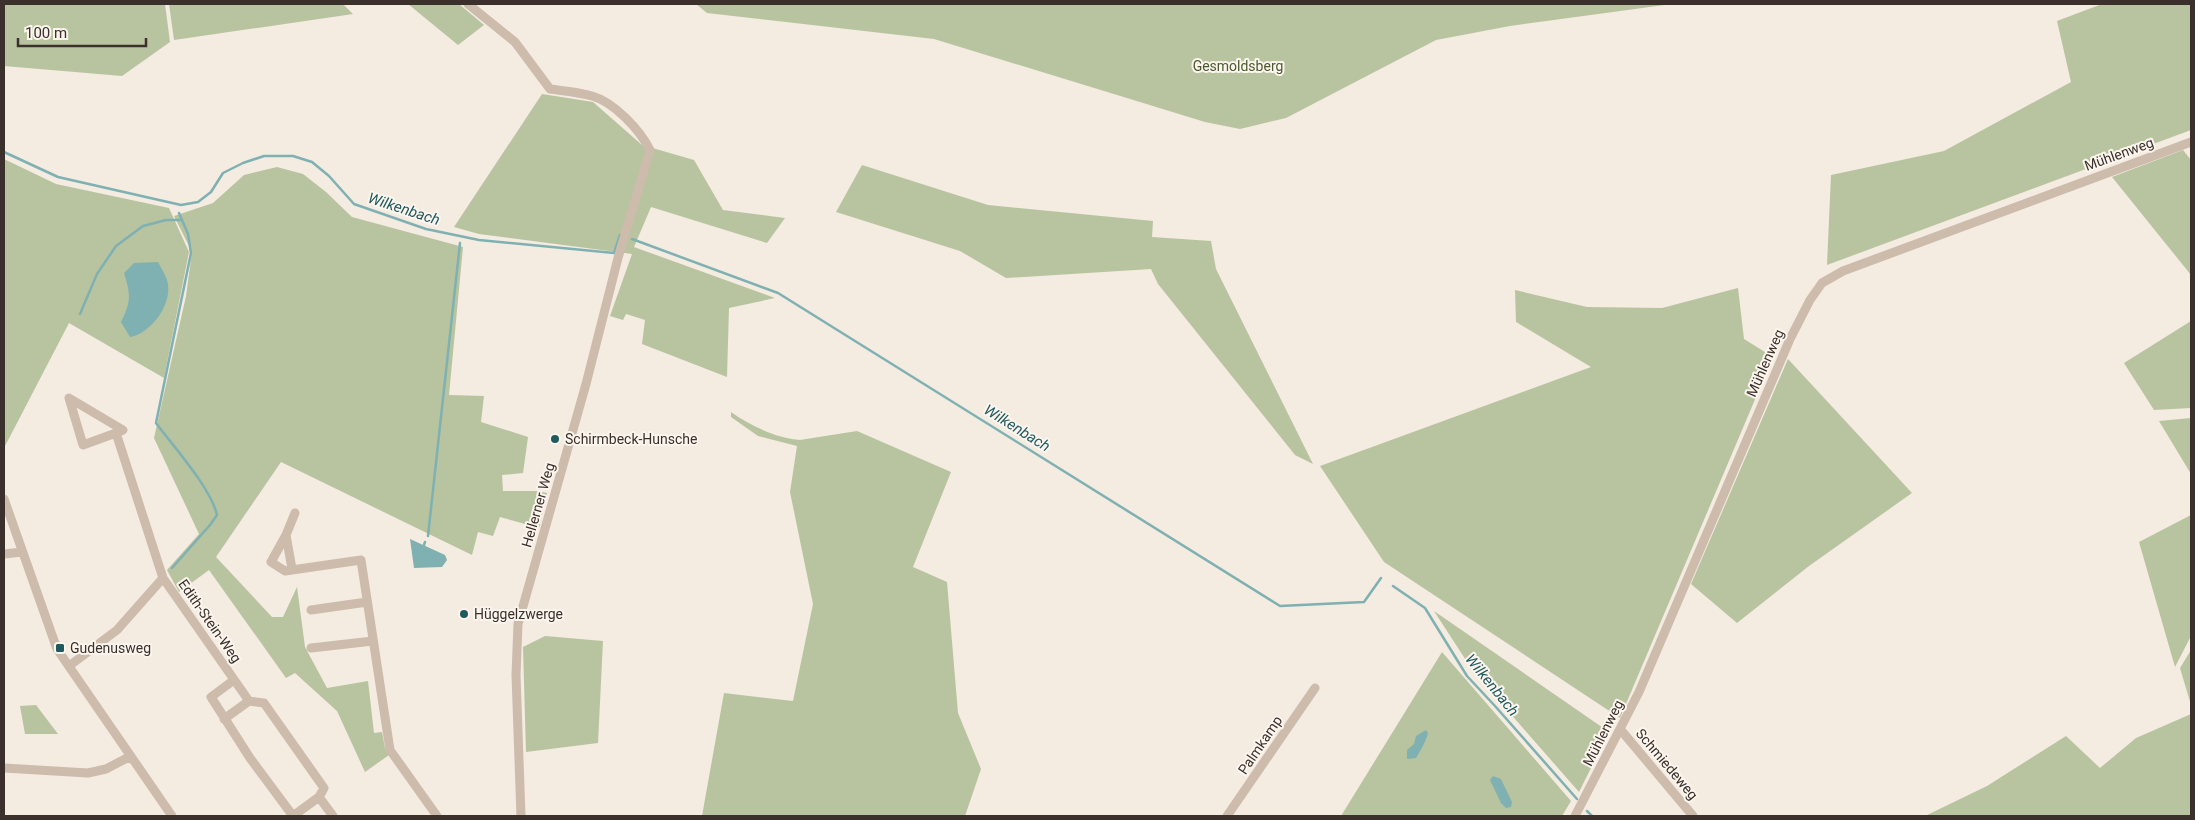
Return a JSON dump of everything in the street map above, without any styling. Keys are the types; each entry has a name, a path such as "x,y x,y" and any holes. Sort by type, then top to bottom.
{"street":[{"name":"Hellerner Weg","path":"468,4 516,42 550,89 592,96 604,100 627,119 645,139 650,150 618,258 586,384 518,624 516,675 521,816"},
{"name":"Mühlenweg","path":"1575,816 1639,692 1790,339 1810,300 1822,283 1843,272 2191,142"},
{"name":"Edith-Stein-Weg","path":"69,398 123,430 116,433 84,445 69,398"},
{"name":"Edith-Stein-Weg","path":"116,433 162,578 249,701 264,703 324,788 319,797"},
{"path":"4,500 52,638 69,666 172,816"},
{"path":"295,513 286,535 270,562 285,571 361,560 390,750 437,816"},
{"path":"286,535 292,569"},
{"path":"4,554 22,552"},
{"path":"69,666 117,630 162,578"},
{"path":"311,610 367,602"},
{"path":"311,648 374,641"},
{"name":"Edith-Stein-Weg","path":"234,680 210,697 250,758 293,816"},
{"name":"Palmkamp","path":"1227,816 1315,688"},
{"path":"224,719 249,701"},
{"name":"Schmiedeweg","path":"1620,730 1693,816"},
{"path":"4,768 88,773 106,770 127,758 132,759"},
{"path":"293,816 319,797 332,816"}],"green space":[{"path":"4,4 165,4 170,42 122,76 4,66"},
{"path":"169,4 343,4 353,14 174,40"},
{"path":"408,4 459,4 484,25 458,45"},
{"name":"Gesmoldsberg","path":"696,4 1672,4 1510,26 1436,40 1286,118 1240,129 1205,122 934,39 707,13"},
{"path":"2102,4 2191,4 2191,130 1827,265 1831,175 1944,151 2071,82 2057,21"},
{"path":"542,94 593,102 642,145 694,160 723,210 785,218 767,243 651,207 634,247 775,298 729,308 727,377 642,344 645,320 626,314 623,320 610,316 632,254 479,234 454,227"},
{"path":"2183,150 2191,160 2191,275 2112,177"},
{"path":"4,159 56,184 169,208 189,252 164,378 69,323 4,448"},
{"path":"862,165 988,205 1153,221 1152,237 1211,241 1216,269 1313,464 1295,455 1158,284 1151,269 1006,278 960,251 836,212"},
{"path":"277,167 303,174 326,192 352,217 463,247 449,395 484,396 481,422 528,437 523,473 502,475 503,491 537,491 547,493 539,528 500,517 493,536 478,532 472,555 281,462 216,557 272,617 283,617 297,587 305,647 327,688 368,681 374,733 382,732 385,748 389,755 365,772 337,711 295,673 286,678 209,570 179,592 167,570 199,534 154,438 186,296 192,252 174,216 213,203 244,175"},
{"path":"1738,288 1744,339 1773,357 1620,718 1384,562 1320,466 1591,367 1516,322 1515,290 1587,307 1662,308"},
{"path":"2191,321 2191,408 2154,410 2124,363"},
{"path":"1788,359 1912,493 1809,566 1737,623 1691,584"},
{"path":"731,412 764,430 791,439 800,440 857,431 951,472 913,567 947,582 958,713 981,769 965,816 702,816 724,693 793,701 813,604 790,492 797,446 758,436 731,417"},
{"path":"2191,418 2191,474 2159,421"},
{"path":"2191,515 2191,636 2175,667 2139,542"},
{"path":"1434,611 1609,732 1579,792 1473,671"},
{"path":"545,636 603,641 598,743 526,752 523,647"},
{"path":"2191,650 2191,705 2180,668"},
{"path":"1442,652 1571,801 1562,816 1341,816"},
{"path":"36,705 58,734 25,734 20,706"},
{"path":"2191,714 2191,816 1925,816 1987,786 2066,736 2100,768 2136,738"}],"water":[{"path":"158,262 167,280 167,298 164,307 146,330 130,337 121,322 127,309 129,298 124,273 134,263"},
{"path":"410,539 445,555 447,560 442,567 414,568"},
{"path":"1426,730 1427,736 1416,758 1407,759 1407,750 1414,744 1416,736"},
{"path":"1493,776 1501,779 1512,802 1511,807 1506,808 1501,803 1490,780"}],"waterway":[{"name":"Wilkenbach","path":"4,152 58,177 181,205 198,202 211,192 223,173 243,163 264,156 293,156 312,162 329,176 354,204 426,229 479,240 614,253 620,235"},
{"path":"172,568 217,515 200,480 156,423 191,253 188,234 179,213"},
{"path":"80,314 97,274 116,246 143,226 166,220 182,220"},
{"name":"Wilkenbach","path":"632,239 778,293 1280,606 1364,602 1381,578"},
{"path":"428,536 460,243"},
{"name":"Wilkenbach","path":"1393,586 1425,608 1467,676 1577,799"},
{"name":"Wilkenbach","path":"1587,811 1592,816"}],"place":[{"name":"Schirmbeck-Hunsche","path":"555,439"},
{"name":"Hüggelzwerge","path":"464,614"},
{"name":"Gudenusweg","path":"60,648"}]}
